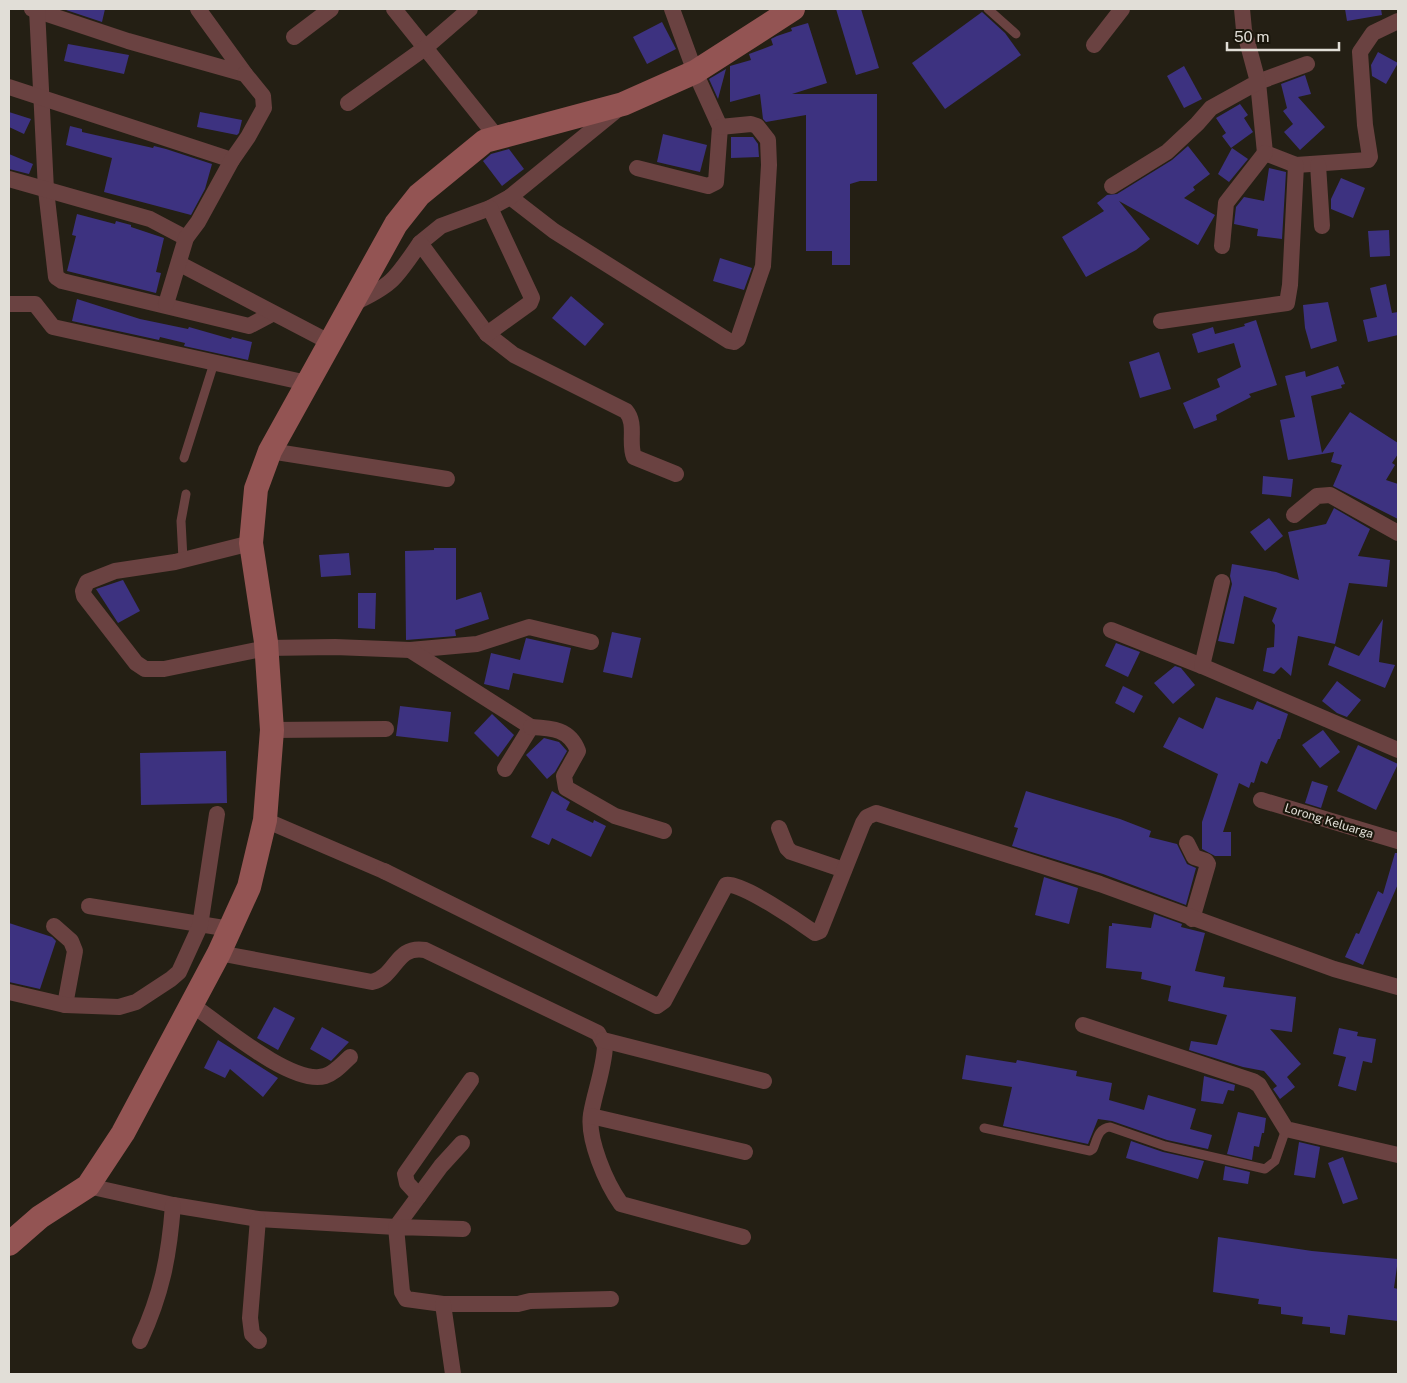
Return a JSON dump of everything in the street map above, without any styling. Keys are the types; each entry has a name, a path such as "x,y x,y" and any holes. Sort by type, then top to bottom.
{"street":[{"path":"245,74 128,41 35,9 43,98 46,190 56,277 249,326 272,314"},
{"path":"166,304 180,264 186,238 198,222 232,160 248,138 264,108 263,96 198,9"},
{"path":"294,37 331,9"},
{"path":"394,9 496,136"},
{"path":"348,103 425,48 470,9"},
{"path":"637,168 708,186 714,184 720,127 694,72 672,9"},
{"path":"9,1244 40,1217 88,1186 123,1132 219,954 249,888 265,820 272,730 271,687 251,543 256,489 270,451 354,303 396,224 419,195 485,141 496,136 623,104 694,72 793,9"},
{"path":"1094,45 1122,9"},
{"path":"1222,246 1226,203 1265,153 1258,82 1244,30 1242,9"},
{"path":"1265,153 1296,165 1318,165 1368,160 1370,157 1365,125 1360,52 1373,33 1398,21"},
{"path":"1112,186 1167,152 1197,124 1210,108 1258,82 1307,64"},
{"path":"9,88 232,160"},
{"path":"354,303 382,290 391,283 420,243 441,226 490,208 510,197 623,104"},
{"path":"510,197 554,231 729,341 736,341 738,340 763,266 769,165 768,140 757,126 751,124 720,127"},
{"path":"1161,321 1287,303 1290,286 1296,165"},
{"path":"1318,165 1322,226"},
{"path":"9,178 150,219 186,238"},
{"path":"487,334 530,303 532,298 490,208"},
{"path":"420,243 487,334 514,355 626,410 632,422 630,443 634,457 676,474"},
{"path":"180,264 272,314 331,343"},
{"path":"9,304 35,304 53,327 307,383"},
{"path":"270,451 446,478"},
{"path":"1294,515 1317,496 1330,495 1398,531"},
{"path":"251,543 183,560 114,570 87,582 83,590 84,596 136,663 146,669 164,669 266,648 335,647 410,650 477,644 529,627 592,642"},
{"path":"1202,666 1222,582"},
{"path":"1111,630 1202,666 1398,750"},
{"path":"410,650 531,727 554,728 563,732 574,742 578,751 564,776 566,788 614,816 664,830"},
{"path":"505,769 531,727"},
{"path":"272,730 386,729"},
{"name":"Lorong Keluarga","path":"1261,800 1398,841"},
{"path":"265,820 385,872 657,1006 664,1001 726,885 735,885 780,909 816,933 821,928 863,823 866,818 876,813 1100,884 1334,969 1398,987"},
{"path":"9,992 65,1005 119,1007 136,1002 180,972 200,926 217,814"},
{"path":"780,828 787,848 791,852 844,870"},
{"path":"1187,843 1194,857 1206,861 1208,864 1192,919"},
{"path":"89,906 200,926 230,929"},
{"path":"54,926 71,941 75,951 65,1005"},
{"path":"219,954 372,982 385,977 403,954 410,950 425,950 598,1034 603,1040 605,1052 591,1116 594,1144 615,1195 621,1204 743,1237"},
{"path":"191,1004 282,1067 301,1076 324,1076 332,1073 350,1057"},
{"path":"1083,1025 1253,1081 1258,1085 1286,1128 1398,1155"},
{"path":"603,1040 764,1081"},
{"path":"418,1196 406,1183 405,1174 471,1080"},
{"path":"591,1116 745,1152"},
{"path":"462,1143 441,1166 396,1226 403,1295 408,1300 443,1304 611,1300"},
{"path":"88,1186 173,1205 258,1219 462,1229"},
{"path":"140,1341 155,1307 160,1290 169,1252 173,1205"},
{"path":"258,1219 250,1318 252,1334 259,1341"},
{"path":"443,1304 452,1374"}],"lane":[{"path":"988,9 1016,34"},
{"path":"184,458 214,363"},
{"path":"183,560 181,521 186,494"},
{"path":"984,1128 1090,1151 1093,1150 1100,1132 1110,1127 1165,1146 1265,1169 1275,1161 1286,1128"}],"building":[{"path":"63,9 105,9 102,22"},
{"path":"836,9 861,9 879,68 856,75"},
{"path":"1345,9 1381,9 1382,15 1347,21"},
{"path":"982,12 1005,33 1021,55 945,109 912,63"},
{"path":"662,22 676,49 647,64 633,37"},
{"path":"808,23 827,83 792,94 877,94 877,181 860,181 850,184 850,265 832,265 832,251 806,251 806,115 766,122 763,119 760,94 730,102 730,66 751,60 749,54 773,45 771,39 792,31 791,28"},
{"path":"68,44 129,55 124,74 64,61"},
{"path":"1378,52 1398,63 1386,84 1372,76 1371,65"},
{"path":"1184,66 1202,99 1184,108 1167,76"},
{"path":"726,69 718,99 709,79"},
{"path":"1305,75 1311,94 1298,97 1325,127 1300,150 1284,132 1293,124 1283,111 1287,108 1281,84"},
{"path":"1240,104 1248,115 1244,118 1253,132 1231,148 1222,136 1226,133 1216,118"},
{"path":"9,112 31,119 24,134 9,127"},
{"path":"200,112 242,120 239,133 237,135 197,127"},
{"path":"70,126 82,129 82,132 153,148 154,146 212,164 205,189 191,215 104,192 112,158 66,145"},
{"path":"663,134 707,145 700,172 657,162"},
{"path":"731,137 753,137 758,144 759,157 731,158"},
{"path":"1188,146 1210,174 1193,187 1195,190 1184,198 1215,215 1198,245 1119,201 1150,239 1136,250 1086,277 1062,237 1104,211 1097,203 1107,195 1117,194 1172,160"},
{"path":"1232,148 1248,159 1229,182 1218,174"},
{"path":"509,149 524,169 502,186 483,161 491,154"},
{"path":"9,154 33,164 29,174 9,169"},
{"path":"1269,168 1286,172 1282,239 1257,236 1258,229 1234,224 1236,207 1244,197 1264,201"},
{"path":"1341,178 1365,188 1353,218 1331,209 1331,199"},
{"path":"77,214 115,224 116,221 131,225 131,227 164,238 156,272 161,273 156,293 67,271 76,236 72,235"},
{"path":"1389,230 1390,256 1370,257 1368,231"},
{"path":"720,258 752,268 744,290 713,281"},
{"path":"1386,284 1392,313 1398,312 1398,335 1368,342 1363,320 1377,317 1370,288"},
{"path":"571,296 604,324 585,346 552,318"},
{"path":"77,299 140,319 188,329 189,327 231,339 232,337 252,342 248,360 184,346 185,343 160,337 159,340 72,321"},
{"path":"1328,302 1337,341 1311,349 1305,328 1303,305"},
{"path":"1256,320 1277,385 1249,394 1251,397 1216,415 1217,420 1194,429 1183,403 1220,387 1217,379 1241,367 1234,343 1198,353 1192,334 1213,327 1215,334 1245,326 1244,324"},
{"path":"1159,352 1171,389 1140,398 1129,362"},
{"path":"1338,366 1345,384 1341,385 1342,388 1311,396 1322,453 1350,412 1398,443 1398,454 1392,463 1395,465 1386,480 1398,484 1398,519 1333,486 1342,465 1331,462 1334,452 1288,460 1280,420 1295,417 1285,376 1305,371 1306,377"},
{"path":"1263,476 1293,479 1291,497 1262,494"},
{"path":"1334,508 1370,529 1358,556 1390,560 1387,587 1349,583 1335,644 1298,636 1291,676 1281,667 1274,674 1263,671 1267,648 1274,647 1275,625 1272,621 1277,608 1244,596 1234,644 1218,641 1232,584 1230,576 1232,564 1276,572 1299,580 1288,532 1326,524"},
{"path":"1269,518 1283,536 1265,551 1250,532"},
{"path":"434,548 456,548 456,600 481,592 489,619 455,630 456,636 406,640 405,551 434,550"},
{"path":"349,553 351,575 321,577 319,555"},
{"path":"123,580 140,611 118,623 96,589"},
{"path":"358,593 376,593 375,629 358,628"},
{"path":"1383,619 1379,662 1395,665 1385,688 1328,665 1335,646 1359,656"},
{"path":"612,632 641,638 632,678 603,672"},
{"path":"526,638 571,648 563,683 513,673 509,690 484,684 491,653 520,660"},
{"path":"1116,643 1140,652 1128,677 1105,666"},
{"path":"1175,666 1181,668 1195,685 1173,704 1154,683"},
{"path":"1337,681 1361,700 1347,717 1337,713 1322,701"},
{"path":"1123,686 1143,696 1134,713 1115,703"},
{"path":"1216,697 1253,710 1257,701 1288,714 1280,739 1278,739 1267,764 1261,761 1254,783 1251,782 1249,788 1239,783 1223,832 1231,832 1231,856 1215,856 1202,849 1202,822 1218,774 1163,747 1179,717 1203,729"},
{"path":"400,706 451,712 448,742 396,736"},
{"path":"492,714 514,735 498,757 474,733"},
{"path":"1323,730 1340,752 1320,768 1302,745"},
{"path":"544,738 559,742 567,751 555,772 547,779 526,755"},
{"path":"1358,745 1398,764 1376,810 1337,791"},
{"path":"226,751 227,803 141,805 140,753"},
{"path":"1312,781 1328,786 1321,808 1305,803"},
{"path":"552,791 570,802 566,810 593,823 594,820 606,826 591,857 552,838 549,845 531,837"},
{"path":"1026,791 1120,819 1151,831 1149,837 1177,844 1187,864 1196,868 1186,905 1103,874 1012,846 1018,828 1014,827"},
{"path":"1395,853 1398,853 1398,884 1363,965 1345,957 1356,933 1359,934 1378,891 1383,894"},
{"path":"1044,877 1078,888 1069,924 1035,915"},
{"path":"1154,914 1182,924 1181,927 1205,933 1195,971 1225,977 1223,987 1296,997 1292,1032 1270,1029 1301,1064 1287,1077 1295,1087 1280,1099 1273,1089 1277,1086 1264,1071 1243,1067 1189,1050 1191,1041 1217,1045 1227,1015 1168,1001 1171,986 1141,979 1142,972 1106,968 1109,926 1112,926 1112,923 1151,928"},
{"path":"9,923 52,937 56,941 40,989 9,982"},
{"path":"274,1007 295,1018 278,1050 257,1038"},
{"path":"322,1027 349,1042 331,1061 310,1049"},
{"path":"1339,1028 1358,1032 1357,1036 1376,1039 1372,1063 1363,1061 1356,1091 1338,1086 1346,1057 1333,1054"},
{"path":"218,1040 278,1078 263,1097 230,1069 225,1078 204,1068"},
{"path":"966,1055 1016,1063 1017,1060 1077,1071 1076,1076 1112,1083 1109,1100 1144,1110 1148,1095 1196,1109 1190,1129 1212,1135 1208,1149 1167,1140 1112,1121 1098,1119 1088,1144 1003,1126 1012,1087 962,1079"},
{"path":"1204,1076 1235,1085 1234,1091 1228,1090 1223,1104 1201,1101"},
{"path":"1238,1112 1266,1118 1264,1133 1262,1133 1259,1147 1254,1146 1252,1160 1227,1154"},
{"path":"1131,1141 1163,1152 1204,1161 1198,1179 1126,1158"},
{"path":"1299,1142 1320,1147 1315,1178 1294,1175"},
{"path":"1343,1157 1358,1199 1343,1204 1328,1163"},
{"path":"1225,1166 1250,1172 1248,1184 1223,1180"},
{"path":"1218,1237 1312,1251 1398,1259 1394,1288 1398,1289 1398,1321 1348,1315 1345,1335 1330,1333 1330,1327 1302,1324 1303,1317 1281,1314 1281,1307 1258,1304 1259,1299 1213,1292"}]}
